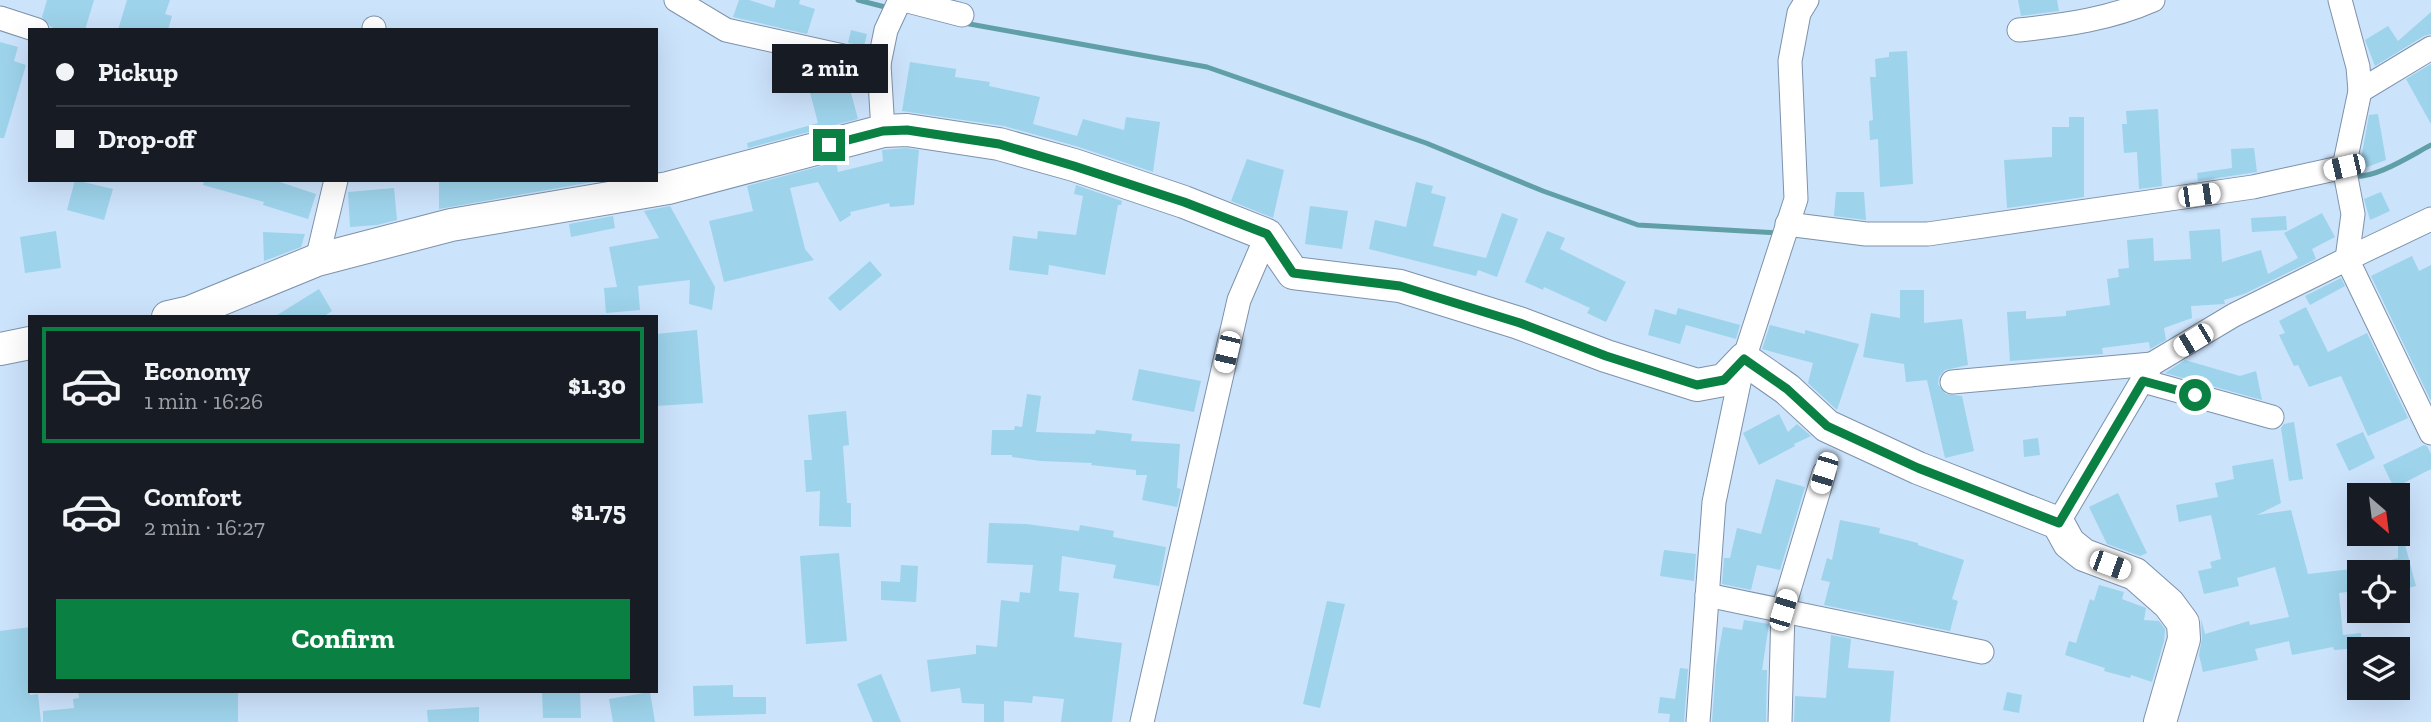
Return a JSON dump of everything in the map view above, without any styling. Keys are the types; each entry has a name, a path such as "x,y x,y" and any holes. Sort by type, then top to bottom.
{"street":[{"path":"676,0 726,30 879,64"},
{"path":"883,131 879,64 886,30 902,0 962,15"},
{"path":"1698,722 1714,502 1744,359 1796,199 1790,61 1799,13 1807,0"},
{"path":"2020,30 2069,25 2126,12 2153,0"},
{"path":"2340,0 2358,68 2360,91 2344,167 2353,214 2347,259 2431,433"},
{"path":"0,18 31,28"},
{"path":"2360,91 2431,48"},
{"path":"176,315 190,312 317,260 451,225 668,188 883,131 907,130 999,144 1184,202 1267,234 1293,273 1400,286 1520,323 1606,356 1697,385 1724,380 1744,359"},
{"path":"1787,224 1866,234 1928,234 2253,187 2344,167"},
{"path":"317,260 336,182"},
{"path":"2059,523 2147,372 2234,315 2431,219"},
{"path":"1142,722 1239,300 1267,234"},
{"path":"0,349 28,343"},
{"path":"1744,359 1787,389 1827,426 1918,468 2059,523 2069,543 2084,555 2135,574 2169,604 2183,623 2185,639 2160,722"},
{"path":"1952,382 2147,372 2272,417"},
{"path":"1780,722 1783,610 1824,473"},
{"path":"1707,595 1982,652"}],"building":[{"path":"47,0 94,0 86,28 54,28 42,17"},
{"path":"127,0 170,0 165,14 172,16 169,28 119,28"},
{"path":"739,0 749,0 774,8 776,0 800,0 799,4 815,9 807,34 733,17"},
{"path":"2018,0 2057,0 2059,11 2021,16"},
{"path":"2431,12 2431,34 2375,66 2365,40 2388,26 2398,41"},
{"path":"851,30 867,34 864,46 848,43"},
{"path":"0,42 18,47 14,61 26,65 4,138 0,138"},
{"path":"1907,51 1913,184 1880,187 1878,139 1870,140 1869,121 1873,120 1870,77 1876,77 1875,59 1889,57 1889,52"},
{"path":"910,62 956,69 955,77 990,82 989,86 1040,97 1033,124 1077,136 1083,119 1124,130 1126,117 1160,122 1153,172 1004,126 902,111"},
{"path":"2431,64 2431,124 2406,79"},
{"path":"847,78 858,119 748,148 747,143 818,123 809,89"},
{"path":"2158,109 2162,186 2139,189 2137,152 2124,153 2122,124 2127,124 2126,111"},
{"path":"2378,114 2386,160 2359,170 2369,115"},
{"path":"2069,117 2084,117 2084,197 2007,208 2004,160 2052,157 2052,127 2069,127"},
{"path":"2254,148 2257,172 2198,181 2197,173 2232,168 2231,149"},
{"path":"882,150 919,150 914,205 890,207 889,203 850,212 851,215 840,222 818,182 790,188 805,249 814,260 724,282 709,221 753,211 747,186 836,162 838,172 883,161"},
{"path":"1247,159 1284,170 1273,218 1231,201"},
{"path":"74,182 113,189 104,220 67,210"},
{"path":"204,182 280,182 316,194 308,219 263,205 264,202 203,185"},
{"path":"439,182 593,182 439,209"},
{"path":"1416,182 1433,186 1431,193 1446,197 1433,246 1486,258 1502,213 1518,219 1497,277 1478,270 1476,276 1369,249 1375,220 1406,227"},
{"path":"1076,185 1122,201 1121,205 1118,205 1105,275 1049,265 1048,275 1009,270 1013,236 1037,239 1038,231 1076,235 1083,196 1074,194"},
{"path":"394,188 397,220 350,227 348,192"},
{"path":"1836,192 1864,192 1866,220 1834,216"},
{"path":"2381,192 2390,211 2370,220 2364,199"},
{"path":"670,206 715,287 712,310 689,304 690,280 638,286 640,310 606,313 604,288 617,287 609,247 659,238 644,211"},
{"path":"1310,206 1348,211 1342,249 1305,244"},
{"path":"2322,213 2335,237 2312,249 2316,259 2244,294 2224,300 2225,304 2191,306 2192,318 2164,328 2166,340 2150,349 2149,342 2102,348 2103,354 2010,361 2007,312 2026,311 2026,319 2066,316 2066,311 2110,305 2107,279 2119,277 2118,269 2129,268 2127,240 2153,238 2154,261 2191,259 2189,231 2220,229 2222,262 2261,250 2268,274 2298,258 2284,233"},
{"path":"613,216 615,228 571,237 569,224"},
{"path":"2286,216 2287,230 2252,232 2251,218"},
{"path":"56,231 61,268 25,273 20,237"},
{"path":"1547,231 1565,238 1560,249 1626,282 1606,322 1587,313 1590,308 1544,287 1543,290 1525,282"},
{"path":"263,232 305,234 301,247 264,261"},
{"path":"2412,256 2419,271 2431,265 2431,401 2371,276"},
{"path":"870,261 882,275 840,311 828,298"},
{"path":"2341,278 2345,286 2310,305 2305,296"},
{"path":"319,289 332,311 326,315 277,315"},
{"path":"1900,290 1924,290 1924,323 1962,319 1968,365 1945,370 1939,377 1938,384 1946,394 1962,396 1974,451 1945,458 1927,380 1906,382 1904,364 1863,357 1871,313 1900,318"},
{"path":"2306,307 2328,352 2367,333 2408,418 2368,436 2341,376 2309,387 2298,365 2294,366 2279,335 2285,333 2279,321"},
{"path":"1678,308 1740,325 1736,339 1686,325 1680,344 1648,335 1655,309 1676,315"},
{"path":"1770,325 1805,334 1805,330 1859,344 1837,410 1808,383 1813,363 1762,349"},
{"path":"697,330 703,403 658,406 658,334"},
{"path":"2185,360 2240,376 2256,371 2262,400 2165,373"},
{"path":"1139,369 1201,381 1194,412 1132,400"},
{"path":"1027,394 1041,396 1036,432 1095,434 1096,430 1132,434 1131,441 1180,444 1177,488 1181,489 1177,507 1142,500 1147,475 1136,475 1136,470 1091,465 1092,463 991,455 992,430 1014,430 1015,426 1022,427"},
{"path":"846,411 849,445 843,446 847,503 851,503 851,527 819,526 820,491 806,492 804,460 812,460 808,415"},
{"path":"1779,414 1788,432 1797,424 1811,436 1759,465 1743,433"},
{"path":"2294,422 2303,479 2289,481 2281,428 2284,424"},
{"path":"2363,432 2375,458 2349,471 2336,444"},
{"path":"2038,438 2040,455 2024,457 2023,440"},
{"path":"2424,445 2431,454 2431,469 2404,483 2392,483 2383,465"},
{"path":"2273,459 2281,503 2257,515 2291,510 2308,574 2347,570 2347,592 2339,593 2343,635 2361,633 2361,637 2347,637 2347,649 2334,650 2333,647 2292,655 2289,641 2255,649 2258,660 2203,672 2199,655 2201,619 2205,634 2249,621 2250,625 2289,617 2275,567 2237,578 2239,586 2204,594 2198,571 2212,568 2210,562 2221,559 2211,515 2179,522 2176,505 2218,497 2215,483 2234,479 2232,466"},
{"path":"1776,479 1805,487 1780,570 1757,565 1751,590 1722,584 1724,558 1730,558 1737,528 1761,534"},
{"path":"2118,493 2147,553 2140,556 2107,544 2089,507"},
{"path":"1840,520 1880,528 1879,533 1918,543 1964,560 1952,599 1958,601 1950,631 1824,605 1830,582 1821,580 1827,558 1832,560"},
{"path":"989,523 1026,524 1079,531 1080,525 1114,531 1113,537 1166,547 1159,586 1113,578 1116,565 1062,556 1059,591 1079,593 1074,637 1122,643 1112,722 1061,722 1064,699 1033,696 1032,703 1004,701 1004,722 984,722 984,704 962,703 960,688 931,692 927,660 976,654 976,645 997,647 1001,600 1019,602 1020,592 1030,593 1033,565 987,563"},
{"path":"2398,546 2405,546 2409,560 2391,560 2398,558"},
{"path":"1664,550 1696,554 1694,581 1660,576"},
{"path":"839,553 847,641 806,644 800,556"},
{"path":"2410,563 2416,586 2410,588"},
{"path":"901,565 918,566 916,602 881,600 881,581 900,582"},
{"path":"2099,585 2124,592 2122,599 2146,608 2144,620 2159,621 2165,629 2152,682 2131,675 2130,678 2104,671 2105,668 2065,655 2069,641 2076,643 2090,599 2094,601"},
{"path":"1327,601 1345,604 1320,708 1303,704"},
{"path":"1744,620 1769,624 1762,670 1767,670 1766,722 1712,722 1716,666 1723,627 1742,630"},
{"path":"28,627 28,693 38,694 41,722 0,722 0,631"},
{"path":"1831,635 1851,639 1848,668 1894,671 1890,722 1794,722 1795,696 1826,698"},
{"path":"1680,668 1688,669 1684,722 1669,722 1670,714 1658,713 1660,697 1675,699"},
{"path":"881,674 901,722 873,722 857,684"},
{"path":"733,685 733,697 766,697 766,714 694,716 693,686"},
{"path":"2007,692 2022,695 2019,713 2003,710"},
{"path":"78,693 238,693 238,722 43,722 43,711 74,708 73,699 79,698"},
{"path":"542,693 580,693 581,718 543,718"},
{"path":"650,693 655,722 613,722 609,699"},
{"path":"479,707 479,722 428,722 427,710"}],"waterway":[{"path":"858,0 889,8"},
{"path":"964,23 1207,67 1426,143 1543,191 1638,225 1779,233"},
{"path":"2351,176 2381,171 2431,145"}],"route":[{"path":"829,145 883,131 907,130 999,144 1184,202 1267,234 1293,273 1400,286 1520,323 1606,356 1697,385 1724,380 1744,359 1787,389 1827,426 1918,468 2059,523 2143,381 2195,395"}]}
